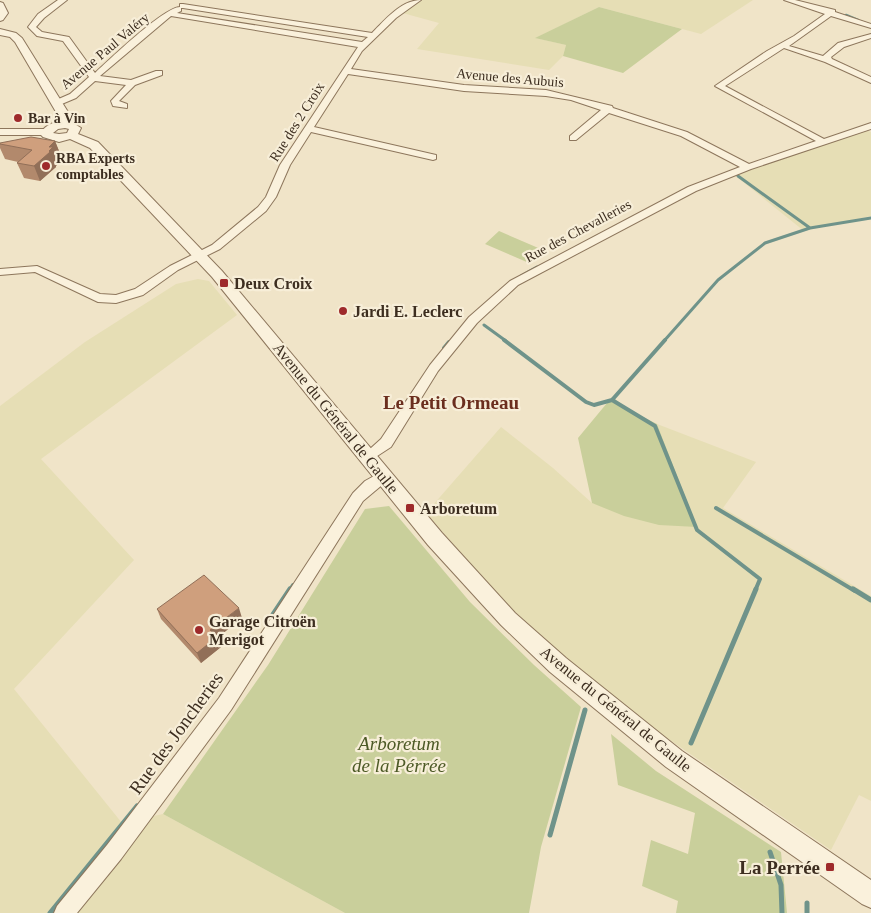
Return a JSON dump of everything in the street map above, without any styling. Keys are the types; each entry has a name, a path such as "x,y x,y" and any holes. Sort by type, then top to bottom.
{"street":[{"path":"43,0 50,9"},
{"path":"63,0 36,20 32,27 34,30 45,35 66,39 94,78 132,83"},
{"name":"Avenue Paul Valéry","path":"58,103 70,99 170,14 192,0"},
{"name":"Rue des 2 Croix","path":"0,272 37,268 98,298 107,300 138,292 170,270 216,247 262,209 271,197 285,165 363,45 394,16 417,0"},
{"path":"788,0 832,12 871,26"},
{"path":"0,5 3,13 0,18"},
{"path":"183,6 373,35"},
{"path":"824,142 719,86 797,38 832,12"},
{"path":"170,14 363,45"},
{"path":"0,32 13,35 19,40 58,103 67,130"},
{"path":"828,60 827,56 834,49 871,36"},
{"path":"788,48 828,60 871,80"},
{"name":"Avenue des Aubuis","path":"346,71 464,88 546,93 574,98 684,134 748,167"},
{"path":"124,106 116,104 115,101 132,83 159,73"},
{"path":"573,138 609,108"},
{"path":"0,132 46,132 54,126 67,130"},
{"name":"Rue des Chevalleries","path":"368,457 386,443 434,368 473,320 514,283 692,189 748,167 871,126"},
{"path":"310,128 433,157"},
{"name":"Avenue du Général de Gaulle","path":"67,130 94,145 200,256 468,577 508,619 558,665 674,759 871,895"},
{"name":"Rue des Joncheries","path":"64,913 114,852 225,704 358,497 370,485 384,476"}],"shaded area":[{"path":"417,0 753,0 701,34 599,7 536,38 566,45 563,56 549,70 417,49 439,23 399,12"},
{"path":"863,129 871,132 871,216 804,231 732,173"},
{"path":"198,279 209,281 237,315 41,459 134,560 14,689 122,823 163,814 345,913 0,913 0,406 85,342 176,284"},
{"path":"657,424 756,462 723,508 871,596 871,801 859,795 831,850 620,706 505,603 426,513 501,427 553,468 592,503 697,527"}],"green space":[{"path":"599,7 682,29 623,73 563,56 566,45 535,38"},
{"path":"499,231 543,250 529,263 485,244"},
{"path":"612,397 631,411 657,424 697,527 659,525 624,516 592,503 578,438"},
{"name":"Arboretum de la Pérrée","path":"389,506 470,602 534,665 581,707 541,847 529,913 345,913 163,814 268,665 365,509"},
{"path":"611,734 656,771 781,852 787,913 676,913 678,901 642,886 651,840 688,854 695,813 618,785"}],"building":[{"path":"31,137 55,141 49,147 53,147 50,152 34,166 17,163 32,150 0,144 0,143"},
{"name":"Garage Citroën Merigot","path":"204,575 239,608 210,630 217,637 197,653 157,609"}],"waterway":[{"path":"846,15 858,20"},
{"path":"738,176 810,228"},
{"path":"810,228 871,218"},
{"path":"664,341 718,280 765,243 810,228"},
{"path":"521,276 537,267"},
{"path":"484,325 506,341"},
{"path":"504,340 586,402 594,405 612,400"},
{"path":"612,400 665,340"},
{"path":"444,348 449,342"},
{"path":"612,400 655,426 697,530 760,579 755,591"},
{"path":"716,508 855,591"},
{"path":"289,591 293,585"},
{"path":"272,616 290,589"},
{"path":"691,743 756,589"},
{"path":"853,589 871,600"},
{"path":"550,835 585,710"},
{"path":"50,913 137,806"},
{"path":"770,852 781,885 782,913"},
{"path":"807,903 807,913"}],"place":[{"name":"Bar à Vin","path":"18,118"},
{"name":"RBA Experts comptables","path":"46,166"},
{"name":"Deux Croix","path":"224,283"},
{"name":"Jardi E. Leclerc","path":"343,311"},
{"name":"Arboretum","path":"410,508"},
{"name":"Garage Citroën Merigot","path":"199,630"},
{"name":"La Perrée","path":"830,867"}],"district":[{"name":"Le Petit Ormeau","path":"451,402"}]}
